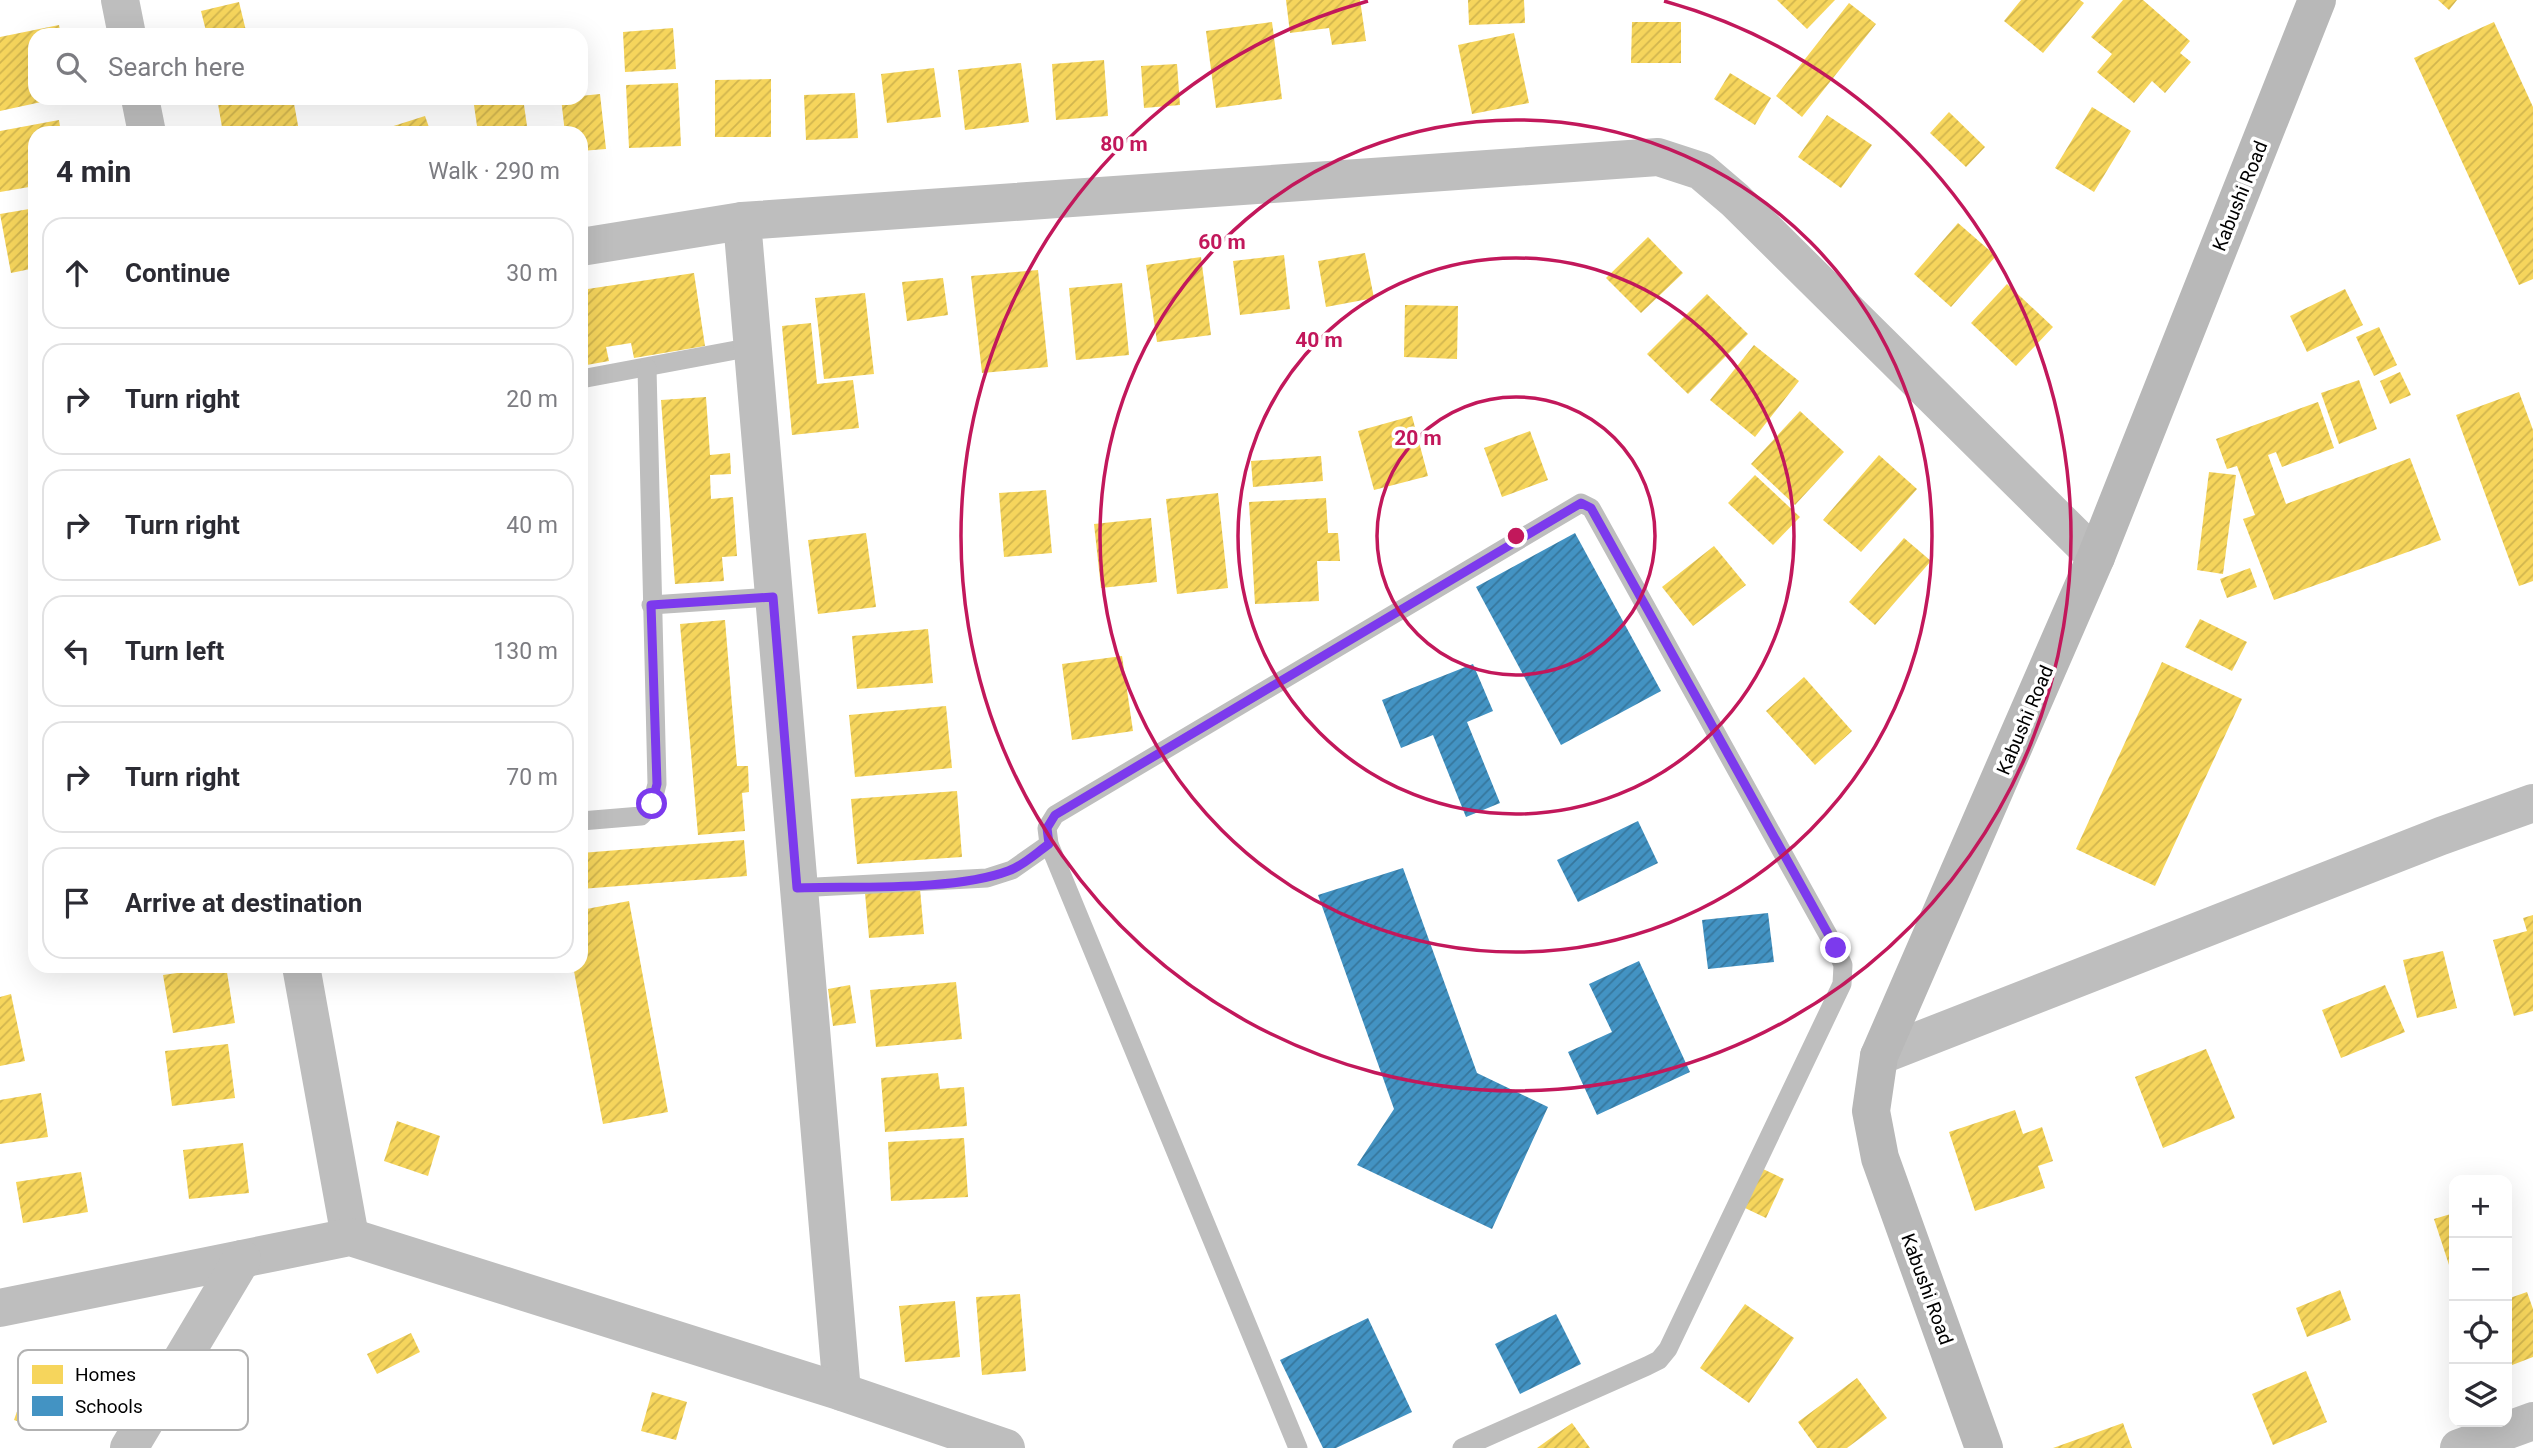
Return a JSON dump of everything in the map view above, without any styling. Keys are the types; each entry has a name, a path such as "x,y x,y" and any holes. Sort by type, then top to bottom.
{"main road":[{"name":"Kabushi Road","path":"1984,1448 1880,1158 1871,1111 1879,1056 2096,557 2317,0"}],"street":[{"path":"120,0 126,28"},
{"path":"141,105 146,126"},
{"path":"588,246 742,221 1658,157 1701,171 1735,200 2096,557"},
{"path":"742,221 842,1391"},
{"path":"1879,1056 2441,835 2533,803"},
{"path":"302,973 350,1237"},
{"path":"0,1308 350,1237 842,1391 1006,1448"},
{"path":"188,1350 242,1259"},
{"path":"2459,1448 2533,1420"},
{"path":"129,1448 140,1430"}],"lane":[{"path":"588,378 752,347"},
{"path":"588,820 640,816 652,804 657,784 647,368"},
{"path":"1298,1448 1049,844 1047,828 1055,815 1569,507 1581,503 1591,508 1836,948 1843,965 1842,984 1668,1349 1659,1360 1462,1448"},
{"path":"651,605 773,597"},
{"path":"797,888 987,878 1012,870 1049,844"}],"building: Homes":[{"path":"1286,0 1360,0 1366,41 1332,45 1329,28 1290,33"},
{"path":"1468,0 1524,0 1525,23 1469,25"},
{"path":"1777,0 1835,0 1807,29"},
{"path":"2021,0 2080,0 2084,3 2043,53 2004,21"},
{"path":"2123,0 2143,0 2190,41 2180,53 2191,62 2165,93 2152,81 2134,103 2097,72 2112,54 2091,37"},
{"path":"2438,0 2457,0 2449,10"},
{"path":"239,2 245,28 205,28 201,11"},
{"path":"1849,3 1876,24 1802,117 1776,96"},
{"path":"1272,22 1282,99 1216,108 1206,31"},
{"path":"1632,22 1681,22 1681,63 1631,63"},
{"path":"2494,22 2533,107 2533,279 2519,285 2414,58"},
{"path":"673,28 676,69 625,72 623,32"},
{"path":"28,31 28,105 0,111 0,37"},
{"path":"1514,33 1529,103 1472,114 1458,45"},
{"path":"1104,60 1108,116 1056,120 1052,64"},
{"path":"1021,63 1029,122 965,130 958,70"},
{"path":"1177,64 1180,105 1144,108 1141,66"},
{"path":"934,68 941,117 887,123 881,74"},
{"path":"1730,73 1771,98 1755,125 1714,99"},
{"path":"771,79 771,137 715,137 715,80"},
{"path":"678,83 681,146 629,148 626,85"},
{"path":"855,93 858,138 806,140 804,95"},
{"path":"600,94 606,149 588,150 588,126 564,126 562,105 588,105 588,95"},
{"path":"218,105 294,105 298,126 222,126"},
{"path":"474,105 524,105 527,126 477,126"},
{"path":"2092,107 2131,131 2094,192 2055,168"},
{"path":"1949,112 1985,147 1966,167 1930,133"},
{"path":"1827,115 1872,145 1841,188 1798,157"},
{"path":"425,116 429,126 394,126"},
{"path":"59,120 60,126 28,126 28,187 0,192 0,131"},
{"path":"28,209 28,269 11,273 0,214"},
{"path":"1958,223 1996,256 1951,307 1914,274"},
{"path":"1648,237 1683,273 1641,313 1606,278"},
{"path":"1365,253 1374,298 1326,307 1318,261"},
{"path":"1284,255 1290,309 1240,315 1233,261"},
{"path":"1201,257 1211,335 1157,342 1146,265"},
{"path":"1038,270 1048,367 982,373 971,276"},
{"path":"694,273 705,346 634,358 631,343 606,347 609,361 588,365 588,289"},
{"path":"943,278 948,315 907,321 902,282"},
{"path":"1122,283 1129,355 1076,360 1069,288"},
{"path":"2007,284 2053,327 2016,366 1971,323"},
{"path":"2345,289 2363,325 2307,352 2290,316"},
{"path":"865,293 874,374 824,379 815,298"},
{"path":"1707,294 1748,334 1688,394 1647,354"},
{"path":"1405,305 1458,306 1457,359 1404,357"},
{"path":"811,323 817,384 853,380 859,428 792,435 782,326"},
{"path":"2379,327 2397,365 2374,376 2356,337"},
{"path":"1754,345 1799,381 1755,437 1710,400"},
{"path":"2400,372 2411,395 2390,404 2380,381"},
{"path":"2359,380 2377,429 2339,444 2321,393"},
{"path":"2519,392 2533,430 2533,581 2519,586 2456,415"},
{"path":"706,397 710,455 730,453 731,474 710,475 711,499 733,497 737,556 722,557 724,581 675,584 661,400"},
{"path":"2318,402 2334,448 2282,467 2276,452 2268,455 2286,504 2410,458 2441,540 2274,600 2243,519 2255,515 2237,466 2227,469 2216,439"},
{"path":"1800,411 1844,452 1795,505 1751,464"},
{"path":"1412,416 1428,476 1374,490 1358,431"},
{"path":"1530,431 1548,480 1502,497 1484,448"},
{"path":"1879,455 1917,489 1861,552 1823,520"},
{"path":"1321,456 1323,481 1253,487 1251,461"},
{"path":"2209,472 2236,475 2223,574 2197,570"},
{"path":"1755,475 1800,517 1773,545 1728,503"},
{"path":"1046,490 1052,553 1004,557 999,493"},
{"path":"1218,493 1228,588 1177,594 1166,499"},
{"path":"1326,498 1328,533 1338,533 1340,561 1317,561 1319,601 1255,604 1249,502"},
{"path":"1151,518 1157,582 1101,588 1094,524"},
{"path":"866,533 876,607 818,614 808,540"},
{"path":"1904,538 1931,561 1875,625 1849,602"},
{"path":"1714,546 1746,585 1693,626 1662,587"},
{"path":"2250,568 2257,587 2227,598 2220,579"},
{"path":"2200,619 2247,642 2232,671 2185,647"},
{"path":"725,620 737,766 748,766 749,792 742,793 745,831 698,835 680,624"},
{"path":"928,629 933,683 857,689 852,636"},
{"path":"1122,656 1133,731 1072,740 1062,664"},
{"path":"2162,662 2242,699 2155,886 2076,849"},
{"path":"1804,677 1852,731 1815,765 1766,711"},
{"path":"946,706 952,768 855,777 849,715"},
{"path":"957,791 962,857 857,864 851,799"},
{"path":"744,840 747,876 588,888 588,852"},
{"path":"920,889 924,934 869,938 865,893"},
{"path":"629,901 668,1112 603,1124 574,973 588,973 588,909"},
{"path":"2533,915 2533,1011 2514,1016 2493,940 2527,931 2523,918"},
{"path":"2443,951 2457,1008 2417,1018 2403,960"},
{"path":"227,973 235,1023 173,1033 163,975"},
{"path":"956,982 962,1039 876,1047 870,990"},
{"path":"850,985 856,1023 833,1026 828,989"},
{"path":"2385,985 2405,1032 2341,1058 2322,1010"},
{"path":"11,994 25,1061 0,1066 0,997"},
{"path":"228,1044 235,1098 172,1106 165,1051"},
{"path":"2206,1049 2235,1118 2163,1148 2135,1077"},
{"path":"938,1073 940,1089 964,1087 967,1126 885,1132 881,1078"},
{"path":"41,1093 48,1137 0,1144 0,1100"},
{"path":"2015,1110 2023,1134 2042,1127 2053,1161 2038,1166 2045,1188 1975,1211 1949,1132"},
{"path":"397,1121 440,1136 428,1176 384,1161"},
{"path":"964,1138 968,1197 891,1201 888,1142"},
{"path":"243,1143 249,1193 189,1199 183,1150"},
{"path":"1763,1169 1784,1179 1766,1218 1745,1208"},
{"path":"81,1172 88,1212 23,1223 16,1182"},
{"path":"2449,1214 2449,1265 2434,1219"},
{"path":"2340,1290 2351,1320 2307,1337 2296,1308"},
{"path":"2527,1292 2533,1309 2533,1357 2512,1365 2512,1301 2512,1297"},
{"path":"1020,1294 1026,1371 982,1375 976,1297"},
{"path":"955,1301 960,1357 905,1362 899,1306"},
{"path":"1745,1304 1794,1338 1749,1403 1700,1368"},
{"path":"411,1333 420,1352 377,1374 367,1354"},
{"path":"2306,1371 2327,1422 2273,1445 2252,1394"},
{"path":"1857,1378 1887,1418 1847,1448 1817,1448 1798,1422"},
{"path":"652,1392 687,1402 676,1440 641,1431"},
{"path":"1572,1423 1590,1448 1537,1448"},
{"path":"2123,1423 2132,1448 2053,1448"}],"building: Schools":[{"path":"1575,533 1661,691 1561,745 1476,587"},
{"path":"1473,664 1493,711 1467,722 1500,803 1466,817 1433,735 1401,748 1382,700"},
{"path":"1638,821 1658,863 1578,902 1557,860"},
{"path":"1403,868 1477,1073 1548,1107 1492,1229 1357,1165 1394,1109 1318,895"},
{"path":"1768,913 1774,962 1708,969 1702,920"},
{"path":"1639,961 1690,1072 1597,1115 1568,1052 1612,1032 1589,984"},
{"path":"1556,1314 1581,1364 1520,1394 1495,1344"},
{"path":"1368,1318 1412,1412 1336,1448 1323,1448 1280,1360"}],"route":[{"path":"652,804 657,784 651,605 773,597 797,888 954,882 987,878 1012,870 1049,844 1047,828 1055,815 1569,507 1581,503 1591,508 1836,948"}]}
